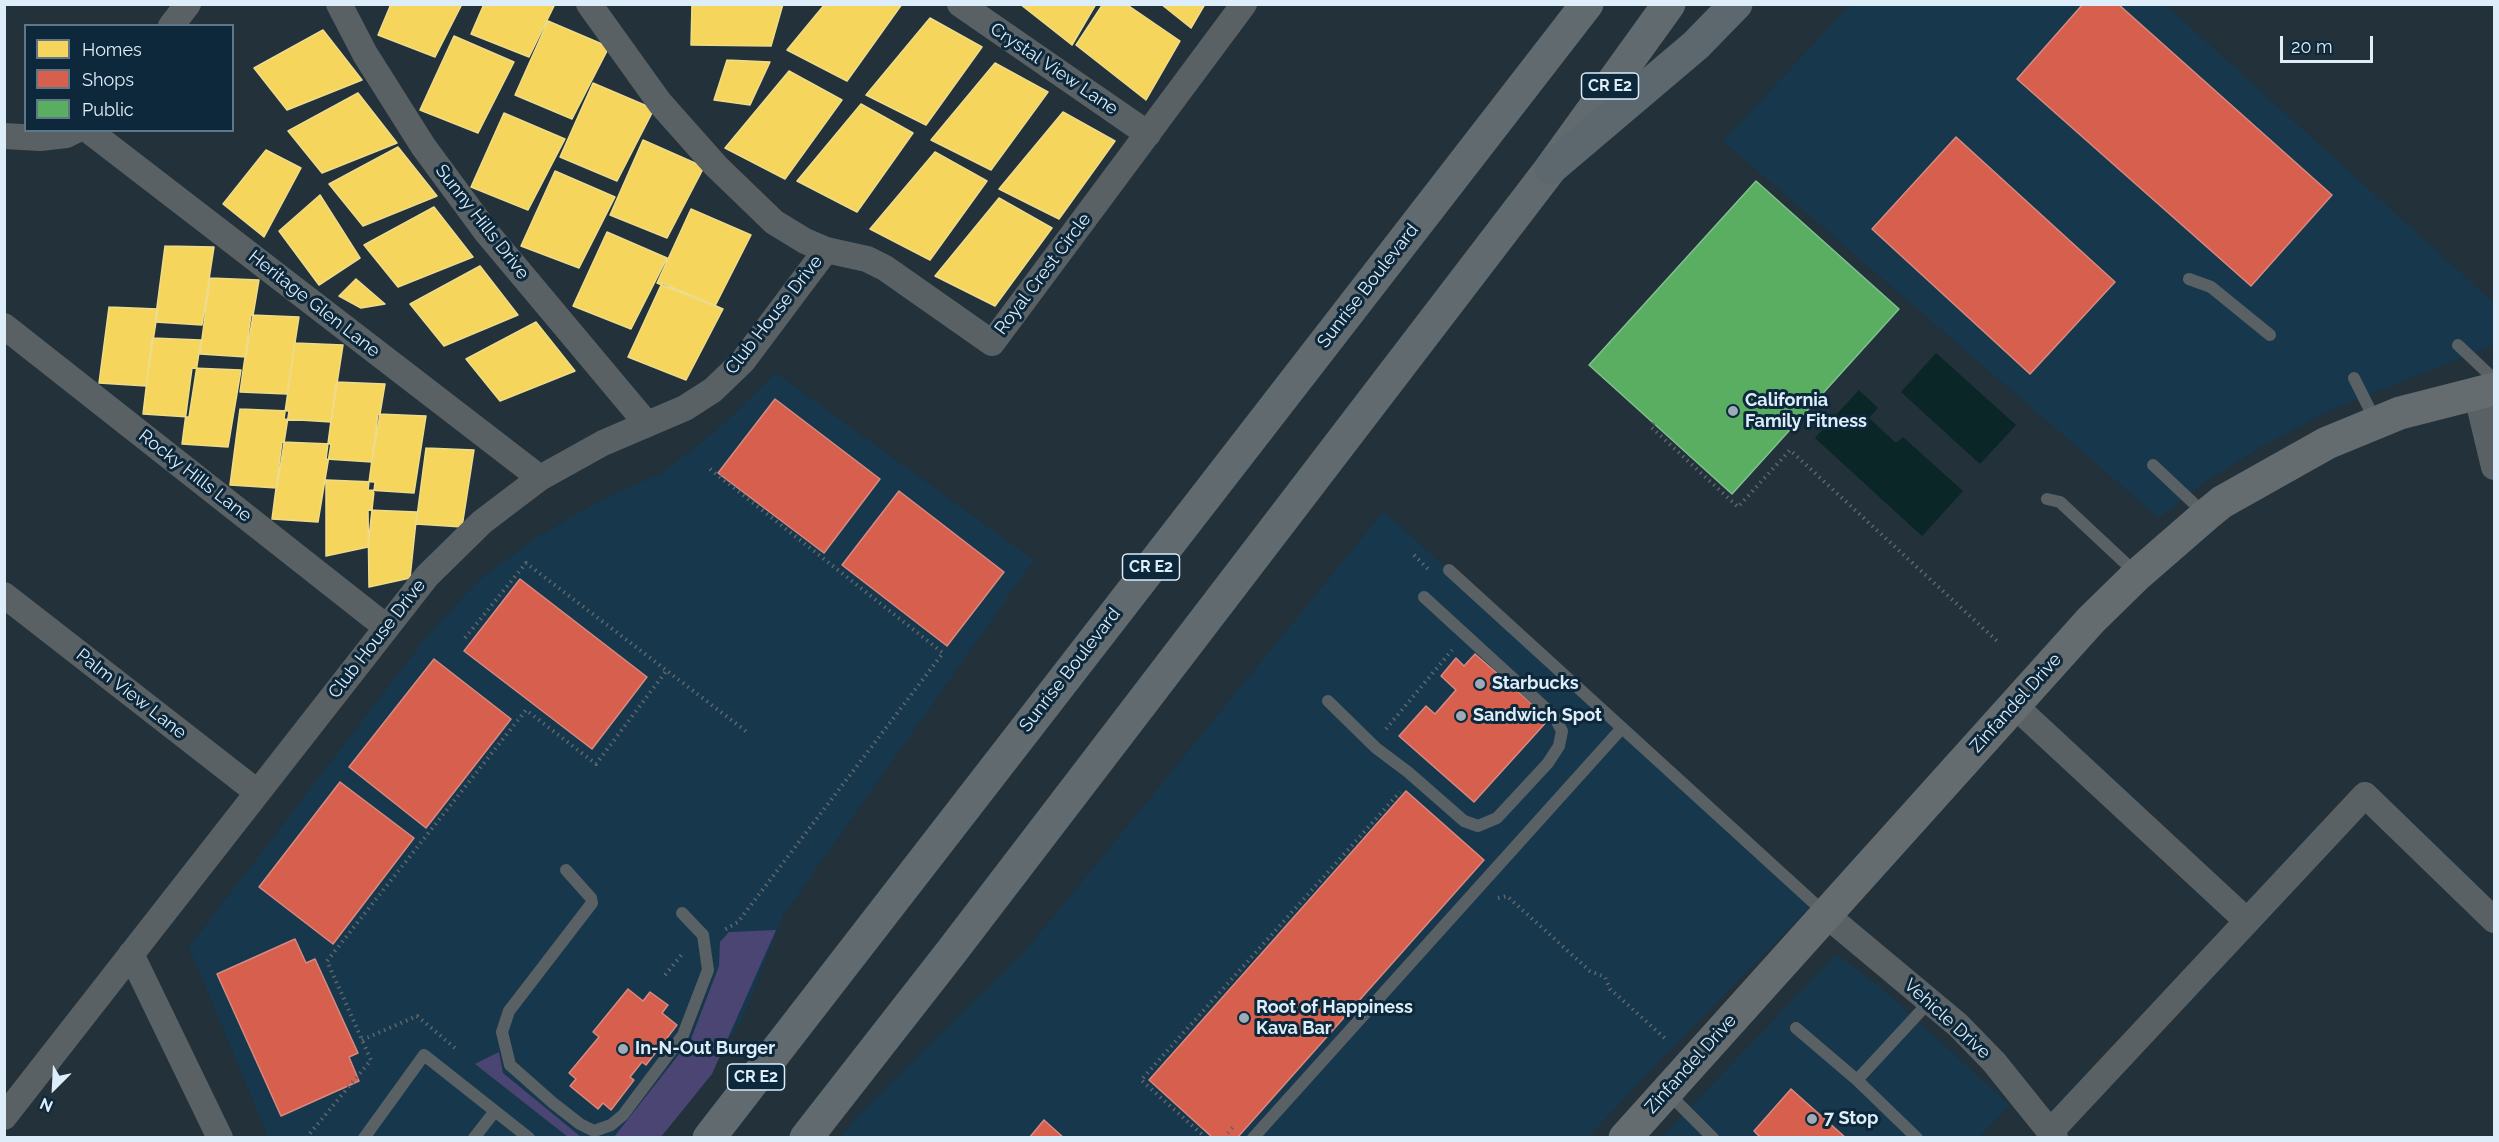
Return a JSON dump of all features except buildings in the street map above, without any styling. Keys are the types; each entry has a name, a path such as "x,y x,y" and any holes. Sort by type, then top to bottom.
{"highway":[{"path":"1551,168 1696,45 1736,4"}],"main road":[{"name":"Sunrise Boulevard","path":"709,1137 1587,4"},
{"name":"CR E2","path":"806,1137 959,942 1551,168 1669,4"}],"street":[{"path":"173,24 188,4"},
{"name":"Sunny Hills Drive","path":"339,4 366,54 423,146 480,224 647,424"},
{"name":"Royal Crest Circle","path":"589,4 660,103 716,166 774,222 805,242 826,250 867,259 885,268 992,343 1244,4"},
{"name":"Crystal View Lane","path":"960,4 1148,134"},
{"path":"4,136 40,138 66,135 72,132"},
{"name":"Heritage Glen Lane","path":"91,132 540,478"},
{"name":"Club House Drive","path":"10,1100 131,954 427,576 482,522 540,478 603,443 685,408 714,390 743,361 826,250"},
{"name":"Rocky Hills Lane","path":"4,326 386,627"},
{"path":"2488,387 2494,467"},
{"name":"Zinfandel Drive","path":"1625,1137 2091,620 2137,575 2206,515 2222,502 2327,443 2400,413 2488,387"},
{"name":"Palm View Lane","path":"4,595 257,792"},
{"path":"2014,705 2247,921"},
{"path":"2053,1134 2365,795 2494,920"},
{"name":"Vehicle Drive","path":"1825,914 1958,1025 1994,1062 2053,1134"},
{"path":"131,954 220,1137"}],"lane":[{"path":"2189,279 2211,287 2270,335"},
{"path":"2458,345 2488,387"},
{"path":"2354,378 2377,423"},
{"path":"2153,465 2206,515"},
{"path":"2047,499 2060,502 2137,575"},
{"path":"1449,570 1825,914"},
{"path":"1328,701 1376,748 1464,821 1478,826 1497,818 1548,763 1558,746 1562,731 1554,717 1424,597"},
{"path":"1253,1137 1623,728"},
{"path":"566,870 591,897 592,903 509,1011 502,1032 510,1065 580,1124 594,1131 611,1125 623,1115 684,1035 708,970 703,935 682,913"},
{"path":"1857,1080 1930,1001"},
{"path":"1796,1028 1857,1080 1917,1137"},
{"path":"364,1137 424,1055 528,1137"},
{"path":"1666,1092 1713,1137"},
{"path":"474,1137 495,1111"}],"path":[{"path":"1654,423 1651,427 1738,507 1790,450 1997,641"},
{"path":"665,975 687,949 738,922 943,653 710,470"},
{"path":"1414,555 1431,572"},
{"path":"465,638 526,563 747,732"},
{"path":"1206,1137 1141,1080 1406,784 1389,769 1398,747 1383,733 1465,635"},
{"path":"306,1137 371,1060 327,961 526,710 596,764 668,670"},
{"path":"1464,904 1507,896 1590,971 1605,977 1610,989 1668,1041"},
{"path":"1224,1137 1240,1120"}],"shaded area":[{"path":"1850,5 2166,5 2494,303 2494,345 2333,409 2268,443 2206,481 2159,518 1723,141"},
{"path":"1936,353 2016,425 1980,464 1901,392"},
{"path":"776,373 1034,560 783,916 742,1021 659,1137 268,1137 189,947 427,636 479,580 537,537 603,499 662,473 718,429"},
{"path":"1859,390 1878,408 1869,418 1896,443 1903,437 1963,491 1922,536 1815,438"},
{"path":"1383,512 1811,906 1646,1075 1589,1137 840,1138 860,1113 1027,949"},
{"path":"776,930 712,1074 661,1137 614,1137 691,1039 719,966 720,942 729,932"},
{"path":"1836,954 1877,984 2010,1105 1979,1137 1661,1138"},
{"path":"499,1052 503,1073 581,1137 568,1137 475,1064"}],"place":[{"name":"California Family Fitness","path":"1733,411"},
{"name":"Starbucks","path":"1480,684"},
{"name":"Sandwich Spot","path":"1461,716"},
{"name":"Root of Happiness Kava Bar","path":"1244,1018"},
{"name":"In-N-Out Burger","path":"623,1049"},
{"name":"7 Stop","path":"1812,1119"}]}
